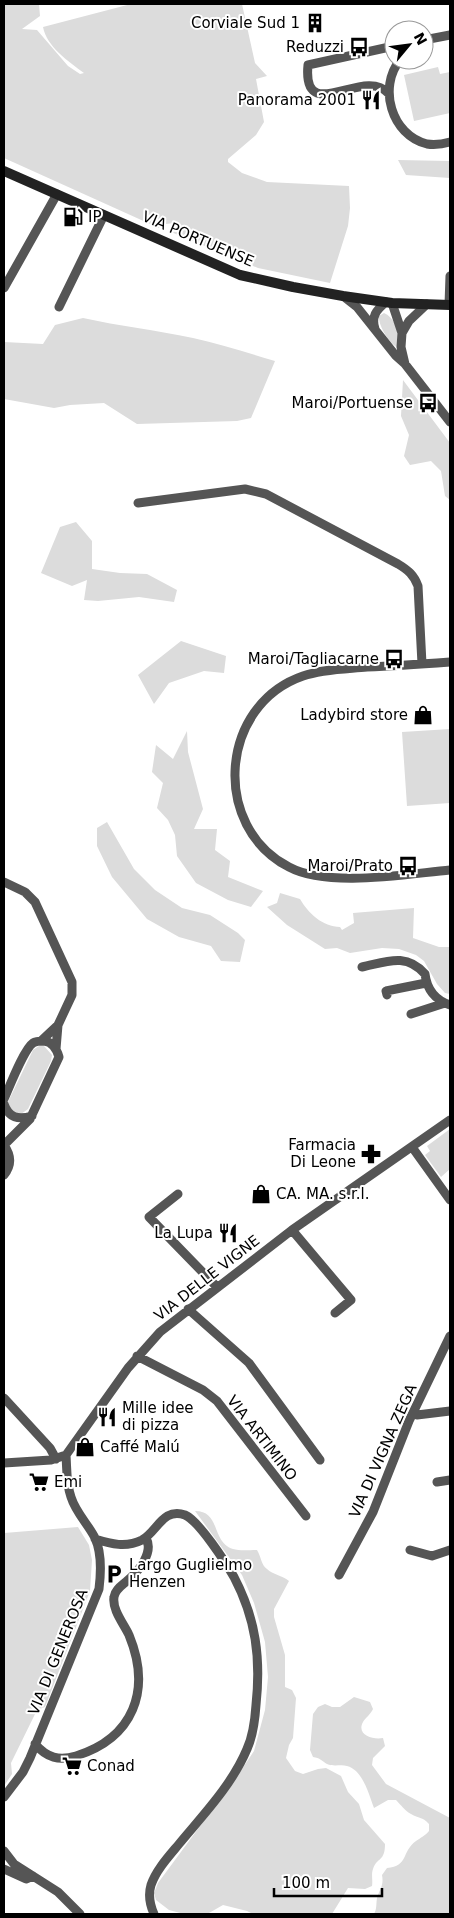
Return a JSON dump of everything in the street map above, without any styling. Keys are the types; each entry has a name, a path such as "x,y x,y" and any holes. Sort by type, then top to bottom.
{"main road":[{"name":"VIA PORTUENSE","path":"4,171 240,274 293,287 389,303 449,305"}],"street":[{"path":"434,38 450,35"},
{"path":"384,48 308,65 308,75 311,89 320,94 372,85 382,87 388,93"},
{"path":"394,70 391,76 388,93 392,111 409,134 427,144 450,142"},
{"path":"4,288 57,194"},
{"path":"59,307 104,215"},
{"path":"449,305 450,276"},
{"path":"343,296 357,307 450,422"},
{"path":"375,330 374,316 378,308 389,303 402,333 401,347 405,364"},
{"path":"402,333 410,321 428,304"},
{"path":"138,503 245,489 266,494 398,564 408,570 418,586 422,664"},
{"path":"450,662 329,670 303,676 276,690 247,722 238,744 234,780 238,805 246,823 260,844 272,857 291,868 311,875 331,878 450,870"},
{"path":"4,882 25,892 35,902 72,982 72,995 58,1024 42,1040"},
{"path":"362,967 397,959 411,963 425,974 426,983 431,994 448,1004"},
{"path":"387,995 386,991 426,983"},
{"path":"410,1014 448,1004"},
{"path":"56,1049 58,1024"},
{"path":"4,1099 27,1050 33,1042 42,1040 49,1042 56,1049 59,1057 32,1116 25,1126 4,1145 10,1157 10,1164 4,1175"},
{"path":"4,1104 6,1110 13,1117 20,1119 32,1116"},
{"name":"VIA DELLE VIGNE","path":"66,1454 138,1356 156,1335 292,1230 450,1120"},
{"path":"412,1147 450,1200"},
{"path":"178,1194 149,1217 217,1287"},
{"path":"292,1230 350,1300 335,1313"},
{"path":"188,1309 249,1363 320,1460"},
{"name":"VIA DI VIGNA ZEGA","path":"339,1575 373,1512 409,1421 450,1336"},
{"name":"VIA ARTIMINO","path":"138,1356 203,1390 216,1401 306,1516"},
{"path":"4,1398 50,1448 56,1458"},
{"path":"417,1415 450,1411"},
{"path":"4,1464 56,1458 66,1454"},
{"name":"VIA DI GENEROSA","path":"4,1797 24,1772 99,1589 100,1565 95,1539 78,1513 72,1498 67,1479 66,1454"},
{"path":"437,1482 450,1480"},
{"path":"95,1539 107,1544 121,1545 134,1543 146,1538 159,1522 171,1515 184,1515 193,1521 224,1561 237,1584 252,1624 258,1657 256,1708 248,1748 234,1774 168,1857 154,1878 149,1895 154,1914"},
{"path":"36,1744 48,1756 60,1759 72,1757 90,1751 111,1739 125,1725 133,1708 138,1687 136,1655 115,1606 115,1592 132,1577 144,1560 148,1542 146,1538"},
{"path":"410,1550 432,1556 450,1550"},
{"path":"99,1589 115,1592"},
{"path":"4,1851 14,1864 58,1892 80,1914"},
{"path":"4,1869 26,1879 33,1876"}],"shaded area":[{"path":"4,4 39,4 40,16 22,29 37,30 68,66 80,74 84,73 54,47 45,34 43,27 131,4 242,4 255,63 267,76 256,79 264,122 256,135 228,159 228,162 242,173 267,182 349,186 350,208 348,226 330,283 258,268 171,232 174,223 166,224 162,219 159,228 4,158"},
{"path":"438,67 440,74 450,72 450,113 414,121 404,75 434,70 434,68"},
{"path":"398,160 450,161 450,178 406,175"},
{"path":"384,313 392,319 398,333 397,347 388,338 380,324 379,316"},
{"path":"83,318 193,338 275,361 251,418 237,421 137,424 104,403 54,408 4,399 4,342 43,344 55,325"},
{"path":"403,380 450,443 450,500 445,496 441,471 431,461 410,465 404,456 409,435 401,416"},
{"path":"76,522 92,541 92,569 147,574 177,590 174,602 139,597 98,601 84,600 87,580 72,586 41,573 60,527"},
{"path":"181,641 226,656 224,673 204,671 169,683 154,704 138,675"},
{"path":"450,729 450,803 407,806 402,732"},
{"path":"187,731 188,752 203,809 194,829 217,829 215,850 230,861 228,877 263,891 251,907 228,900 196,883 177,856 175,835 168,820 157,808 163,783 152,772 156,745 173,759"},
{"path":"107,822 134,869 155,890 182,908 210,915 238,933 245,940 240,962 221,961 211,946 179,937 147,919 112,877 97,846 97,828"},
{"path":"280,893 300,899 307,909 322,922 340,927 342,930 354,923 353,913 414,908 413,938 439,947 450,947 450,994 445,993 437,984 424,961 416,955 399,949 382,948 350,953 337,948 325,949 287,925 267,907 277,903"},
{"path":"39,1046 44,1046 52,1055 51,1061 28,1109 21,1114 16,1113 12,1111 8,1102 33,1050"},
{"path":"450,1129 450,1169 441,1177 425,1155 430,1151 427,1146"},
{"path":"195,1511 203,1512 209,1516 221,1540 226,1545 235,1550 257,1550 265,1567 272,1573 289,1581 274,1609 274,1617 285,1655 285,1687 292,1690 296,1698 293,1738 286,1758 295,1771 303,1774 326,1768 341,1776 348,1792 359,1804 364,1820 385,1844 384,1854 373,1869 372,1886 365,1889 348,1888 332,1914 253,1914 223,1905 209,1913 184,1914 169,1910 156,1900 154,1893 158,1883 254,1751 265,1710 268,1677 265,1642 254,1603 242,1575"},
{"path":"78,1527 89,1545 92,1560 90,1591 45,1707 37,1710 11,1763 12,1774 4,1786 4,1533"},
{"path":"354,1697 370,1702 373,1709 361,1727 367,1736 383,1738 385,1746 373,1758 372,1765 386,1784 450,1818 450,1914 374,1914 382,1884 382,1875 387,1868 394,1867 402,1861 411,1845 429,1831 429,1824 409,1813 396,1800 388,1800 374,1808 365,1784 353,1768 345,1765 330,1765 313,1757 310,1750 313,1714 318,1707 325,1704 332,1707 340,1707"}],"place":[{"name":"Corviale Sud 1","path":"315,23"},
{"name":"Reduzzi","path":"359,47"},
{"name":"Panorama 2001","path":"371,100"},
{"name":"IP","path":"73,217"},
{"name":"Maroi/Portuense","path":"428,403"},
{"name":"Maroi/Tagliacarne","path":"394,659"},
{"name":"Ladybird store","path":"423,715"},
{"name":"Maroi/Prato","path":"408,866"},
{"name":"Farmacia Di Leone","path":"371,1154"},
{"name":"CA. MA. s.r.l.","path":"261,1194"},
{"name":"La Lupa","path":"228,1233"},
{"name":"Mille idee di pizza","path":"107,1417"},
{"name":"Caffé Malú","path":"85,1447"},
{"name":"Emi","path":"39,1482"},
{"name":"Largo Guglielmo Henzen","path":"114,1574"},
{"name":"Conad","path":"72,1766"}]}
